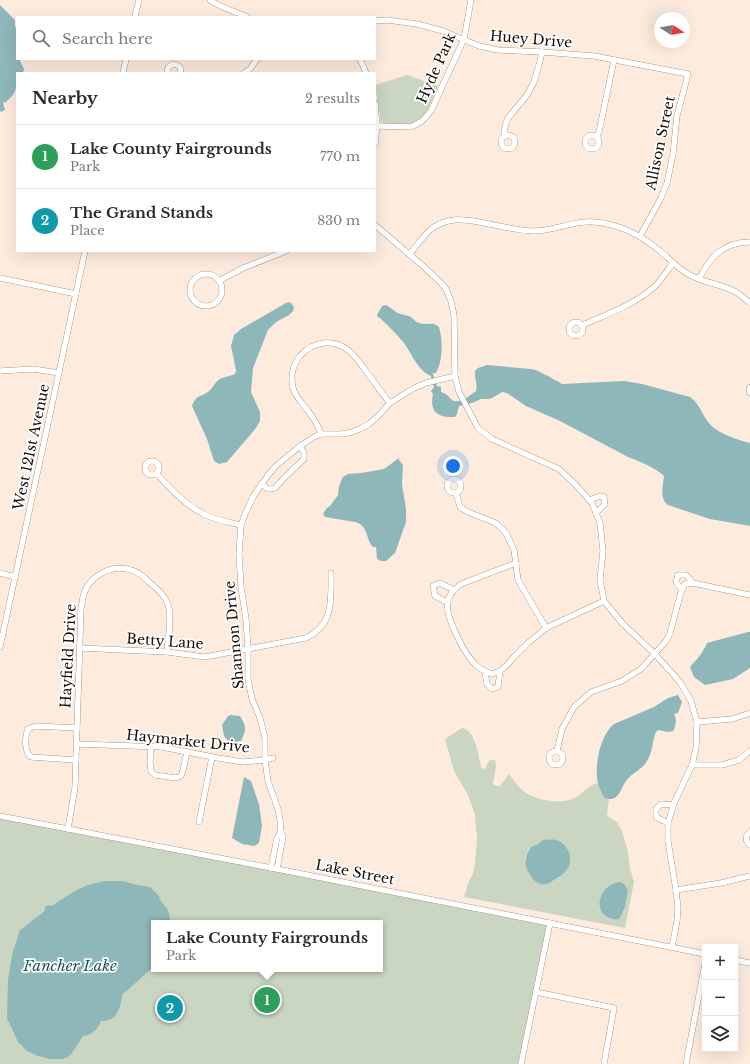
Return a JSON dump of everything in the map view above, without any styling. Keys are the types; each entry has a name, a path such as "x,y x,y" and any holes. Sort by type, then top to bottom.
{"street":[{"path":"135,16 139,0"},
{"path":"210,0 219,6 245,16"},
{"name":"Hyde Park","path":"377,126 411,127 422,121 432,111 464,39 471,0"},
{"name":"Huey Drive","path":"376,21 387,20 417,24 443,31 479,46 498,50 594,56 688,74"},
{"path":"506,136 504,132 508,118 527,95 534,82 542,52"},
{"path":"123,72 126,60"},
{"path":"252,71 258,60"},
{"path":"360,60 366,72"},
{"path":"597,136 614,60"},
{"path":"167,72 168,68 174,64 180,67 181,72"},
{"name":"Allison Street","path":"640,236 661,198 666,183 673,154 677,116 688,74"},
{"path":"376,114 376,135"},
{"path":"410,254 428,232 442,223 453,220 466,220 533,231 551,229 574,223 594,222 620,227 640,236 690,275 736,292 750,303"},
{"path":"376,226 410,254 446,289 451,301 454,315 455,376 459,392 478,428 492,439 558,469 575,484 592,503 600,523 603,551 600,580 604,601 623,624 655,654 680,682 691,701 697,722 696,748 692,765 673,805 668,823 668,841 678,908 672,947"},
{"path":"700,279 705,267 716,253 730,245 750,242"},
{"name":"West 121st Avenue","path":"0,647 85,252"},
{"path":"219,281 243,268 283,252"},
{"path":"583,325 634,302 655,286 674,263"},
{"path":"200,275 211,275 219,281 222,291 221,296 214,304 204,306 194,301 191,297 190,286 192,282 200,275"},
{"path":"0,278 76,294"},
{"path":"321,434 314,419 297,397 292,382 292,375 297,360 302,354 314,346 332,343 346,348 354,354 390,403"},
{"path":"0,371 33,369 59,373"},
{"name":"Shannon Drive","path":"274,868 277,838 281,832 278,809 268,782 265,760 265,738 260,718 252,699 248,680 246,619 241,587 239,554 241,525 249,504 261,484 278,465 300,446 321,434 342,434 360,429 369,424 390,403 414,388 439,379 455,376"},
{"path":"750,387 750,393"},
{"path":"261,484 268,489 275,488 304,459 304,453 300,446"},
{"path":"157,474 183,500 202,513 224,522 241,525"},
{"path":"456,493 460,506 468,512 496,523 506,533 514,550 518,580 546,628"},
{"path":"589,500 600,496 604,497 606,504 596,513"},
{"path":"516,563 461,584 454,590 447,602 452,626 469,657 485,672 492,674 500,671 508,665 528,642 546,628 604,601"},
{"name":"Hayfield Drive","path":"68,829 74,796 81,609 83,596 87,586 94,578 102,573 122,568 138,572 160,591 168,602 170,616 167,652"},
{"name":"Betty Lane","path":"80,648 167,652 205,657 306,638 314,634 322,627 329,611 331,599 331,572"},
{"path":"0,573 15,577"},
{"path":"682,590 676,582 678,575 686,575 693,583"},
{"path":"447,602 435,596 432,586 440,583 454,590"},
{"path":"557,751 562,729 574,707 591,692 622,681 640,669 666,641 670,633 685,584 693,583 750,595"},
{"path":"485,672 487,684 492,688 498,687 500,671"},
{"path":"697,722 732,719 750,713"},
{"path":"76,760 32,757 28,755 26,751 26,732 28,729 36,726 77,728"},
{"name":"Haymarket Drive","path":"76,744 162,748 243,762 273,758"},
{"path":"151,747 151,771 156,775 176,778 181,776 187,752"},
{"path":"692,765 722,765 739,760 750,751"},
{"path":"199,822 212,757"},
{"path":"668,823 656,816 656,809 661,804 673,805"},
{"name":"Lake Street","path":"0,816 274,868 702,953"},
{"path":"750,832 746,838 750,845"},
{"path":"676,890 721,883 750,876"},
{"path":"521,1064 550,923"},
{"path":"738,961 750,963"},
{"path":"686,1064 702,979"},
{"path":"536,992 614,1008 604,1064"}],"green space":[{"path":"407,75 438,86 428,109 420,119 409,124 400,124 381,122 376,85"},
{"path":"462,728 467,730 476,744 481,767 485,770 490,760 495,760 496,766 493,784 500,786 509,774 523,791 537,798 551,801 565,801 577,797 598,783 604,798 609,799 607,815 617,822 622,831 634,882 625,928 464,897 473,874 475,863 477,838 475,814 468,795 454,771 445,739","holes":["543,840 560,842 568,850 560,877 546,884 526,866 525,857 531,847"]},
{"path":"0,816 550,922 522,1064 0,1064"}],"water":[{"path":"0,5 15,20 16,60 20,60 24,69 23,72 16,72 16,90 5,103 3,103 5,110 0,111"},
{"path":"290,302 294,307 293,311 276,322 268,330 253,368 251,392 260,412 260,421 256,428 227,462 219,464 214,461 207,439 192,406 197,397 209,391 218,380 235,374 236,370 231,346 234,335 241,329"},
{"path":"386,305 398,313 411,317 418,323 434,324 439,327 442,344 441,356 436,373 433,374 437,386 441,387 441,392 455,401 464,399 476,391 477,386 475,371 478,368 487,365 538,371 562,384 624,381 642,384 690,397 698,405 708,422 716,430 750,443 750,526 710,519 668,505 663,499 662,488 664,476 657,470 628,457 560,421 526,406 507,393 502,392 489,399 481,399 459,406 455,417 444,416 436,413 432,405 433,394 431,391 434,387 431,376 422,370 407,347 377,315 382,306"},
{"path":"399,458 403,465 402,484 406,509 406,522 395,553 386,561 381,561 377,559 376,547 373,547 371,544 363,526 355,522 325,517 323,514 338,495 339,486 343,477 348,474 384,469"},
{"path":"750,632 750,668 733,679 705,685 694,677 690,667 702,653 707,643"},
{"path":"678,695 682,702 678,713 674,714 676,722 673,731 668,732 658,730 655,735 650,756 646,763 628,778 616,797 612,799 604,798 598,783 597,768 599,751 609,729 614,724 654,707 668,698"},
{"path":"228,716 240,716 245,728 241,741 230,743 224,736 222,725"},
{"path":"244,777 251,781 259,804 262,826 259,843 254,846 242,844 232,838"},
{"path":"543,840 554,840 560,842 566,847 570,855 570,864 568,868 558,878 547,884 536,882 532,878 525,863 531,847"},
{"name":"Fancher Lake","path":"104,881 123,881 150,887 159,896 160,900 168,910 170,920 151,920 151,969 122,995 120,1006 114,1017 101,1021 94,1032 83,1036 68,1057 62,1059 50,1059 38,1056 27,1051 18,1042 7,1018 8,980 12,955 20,930 42,913 45,910 45,907 48,905 52,906 69,894 90,884"},
{"path":"620,882 624,884 628,890 625,907 619,919 614,919 605,916 602,913 600,909 600,899 604,890"}],"place":[{"name":"Lake County Fairgrounds","path":"267,1000"},
{"name":"The Grand Stands","path":"170,1008"}]}
